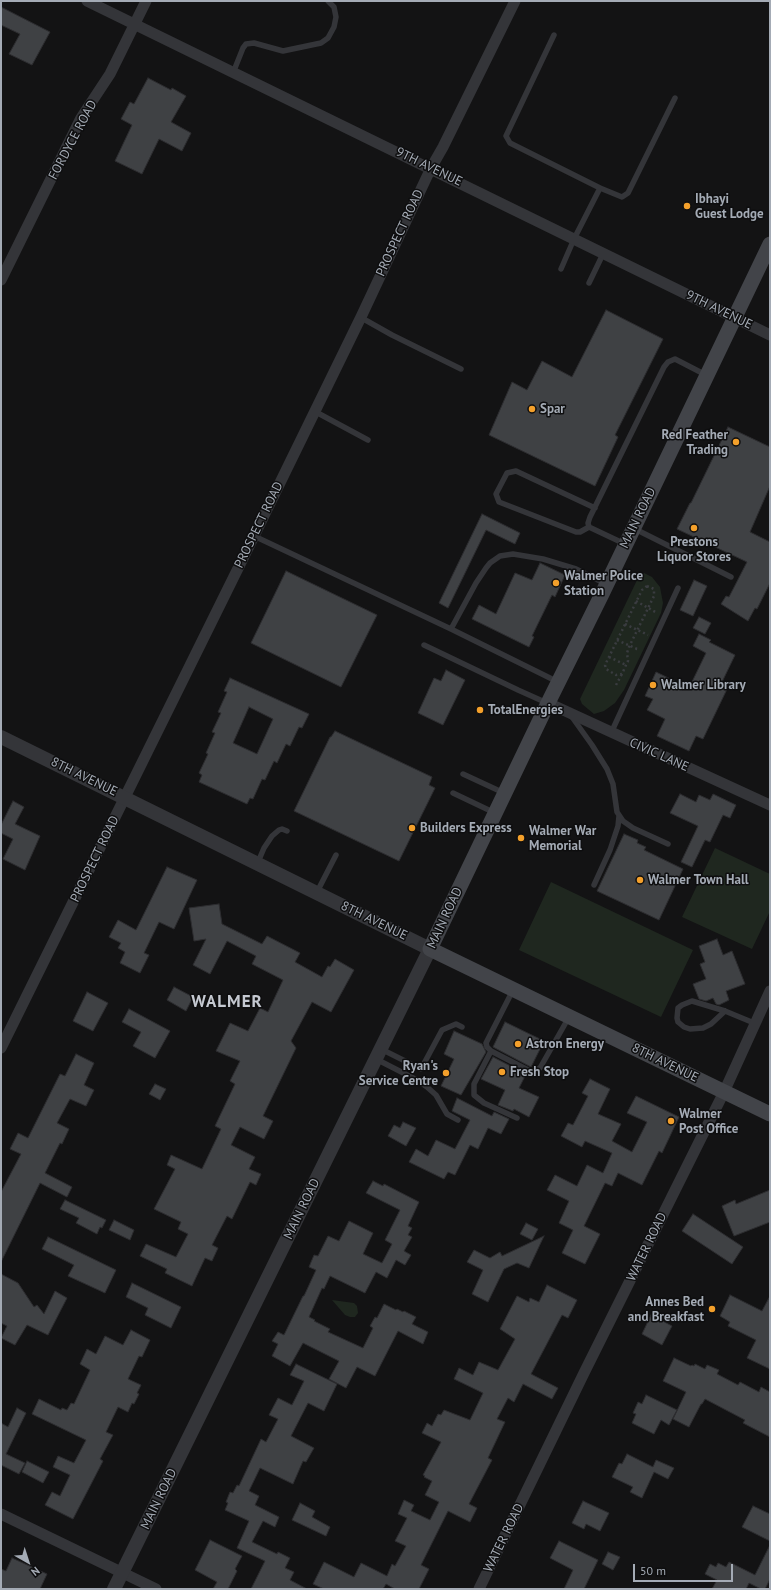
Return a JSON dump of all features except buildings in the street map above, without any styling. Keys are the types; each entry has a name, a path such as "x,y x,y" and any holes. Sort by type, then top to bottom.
{"main road":[{"name":"MAIN ROAD","path":"430,949 770,244"},
{"name":"8TH AVENUE","path":"430,949 770,1114"}],"street":[{"name":"9TH AVENUE","path":"87,1 770,335"},
{"name":"FORDYCE ROAD","path":"1,280 81,118 110,74 146,1"},
{"name":"PROSPECT ROAD","path":"1,1048 254,536 431,168 443,147 515,1"},
{"name":"CIVIC LANE","path":"548,703 610,733 770,805"},
{"name":"8TH AVENUE","path":"1,737 430,949"},
{"name":"MAIN ROAD","path":"114,1589 430,949"},
{"name":"WATER ROAD","path":"479,1589 584,1373 724,1092 754,1023 770,991"},
{"path":"1,1514 156,1589"}],"lane":[{"path":"233,73 246,44 254,43 283,51 321,43 328,38 334,28 336,18 334,7 328,1"},
{"path":"554,35 506,136 510,143 600,188 622,197 628,193 675,98"},
{"path":"561,269 574,239 600,188"},
{"path":"589,283 603,254"},
{"path":"360,318 461,368"},
{"path":"589,527 589,520 664,367 668,362 675,359 706,375"},
{"path":"314,411 368,440"},
{"path":"589,527 580,532 576,532 499,502 496,494 507,473 516,471 595,508"},
{"path":"589,527 625,544"},
{"path":"633,528 731,577"},
{"path":"254,536 451,629 558,682"},
{"path":"451,629 476,582 490,563 500,556 513,554 543,559 576,569 607,584"},
{"path":"610,733 678,588"},
{"path":"424,645 548,703"},
{"path":"569,713 592,745 606,769 613,784 616,808 619,816 633,828 668,844"},
{"path":"463,774 504,793"},
{"path":"453,793 495,813"},
{"path":"594,885 610,850 618,826 619,816"},
{"path":"258,863 264,848 272,836 279,830 282,829 287,831"},
{"path":"317,892 336,855"},
{"path":"513,989 486,1043 487,1047 491,1051 532,1072 540,1068 569,1016"},
{"path":"725,1011 712,1024 703,1028 690,1029 684,1027 678,1022 677,1018 678,1008 687,1002 692,1002 725,1011 754,1023"},
{"path":"378,1054 421,1069 442,1030 456,1024 462,1026"},
{"path":"491,1051 474,1084 474,1095 484,1103 517,1118"},
{"path":"378,1054 427,1087 436,1095 444,1111 458,1120"}],"path":[{"path":"616,685 622,674 628,661 627,653 629,646 654,596 654,589 651,587 644,587 605,665 606,669 616,675 622,674"},
{"path":"636,601 656,611 658,617"},
{"path":"625,624 648,636"},
{"path":"646,640 652,629"},
{"path":"617,640 637,649 643,647"},
{"path":"609,657 626,665"}],"shaded area":[{"path":"644,573 652,577 660,587 663,603 661,613 624,690 615,703 604,711 594,714 582,704 580,699 638,578"},
{"path":"715,848 770,874 770,911 752,949 682,917"},
{"path":"551,882 693,950 661,1017 519,950"},
{"path":"332,1300 354,1303 357,1306 358,1313 355,1317 345,1315"}],"place":[{"name":"Ibhayi Guest Lodge","path":"687,206"},
{"name":"Spar","path":"532,409"},
{"name":"Red Feather Trading","path":"736,442"},
{"name":"Prestons Liquor Stores","path":"694,528"},
{"name":"Walmer Police Station","path":"556,583"},
{"name":"Walmer Library","path":"653,685"},
{"name":"TotalEnergies","path":"480,710"},
{"name":"Builders Express","path":"412,828"},
{"name":"Walmer War Memorial","path":"521,838"},
{"name":"Walmer Town Hall","path":"640,880"},
{"name":"Astron Energy","path":"518,1044"},
{"name":"Fresh Stop","path":"502,1072"},
{"name":"Ryan's Service Centre","path":"446,1073"},
{"name":"Walmer Post Office","path":"671,1121"},
{"name":"Annes Bed and Breakfast","path":"712,1309"}],"district":[{"name":"WALMER","path":"227,1002"}]}
